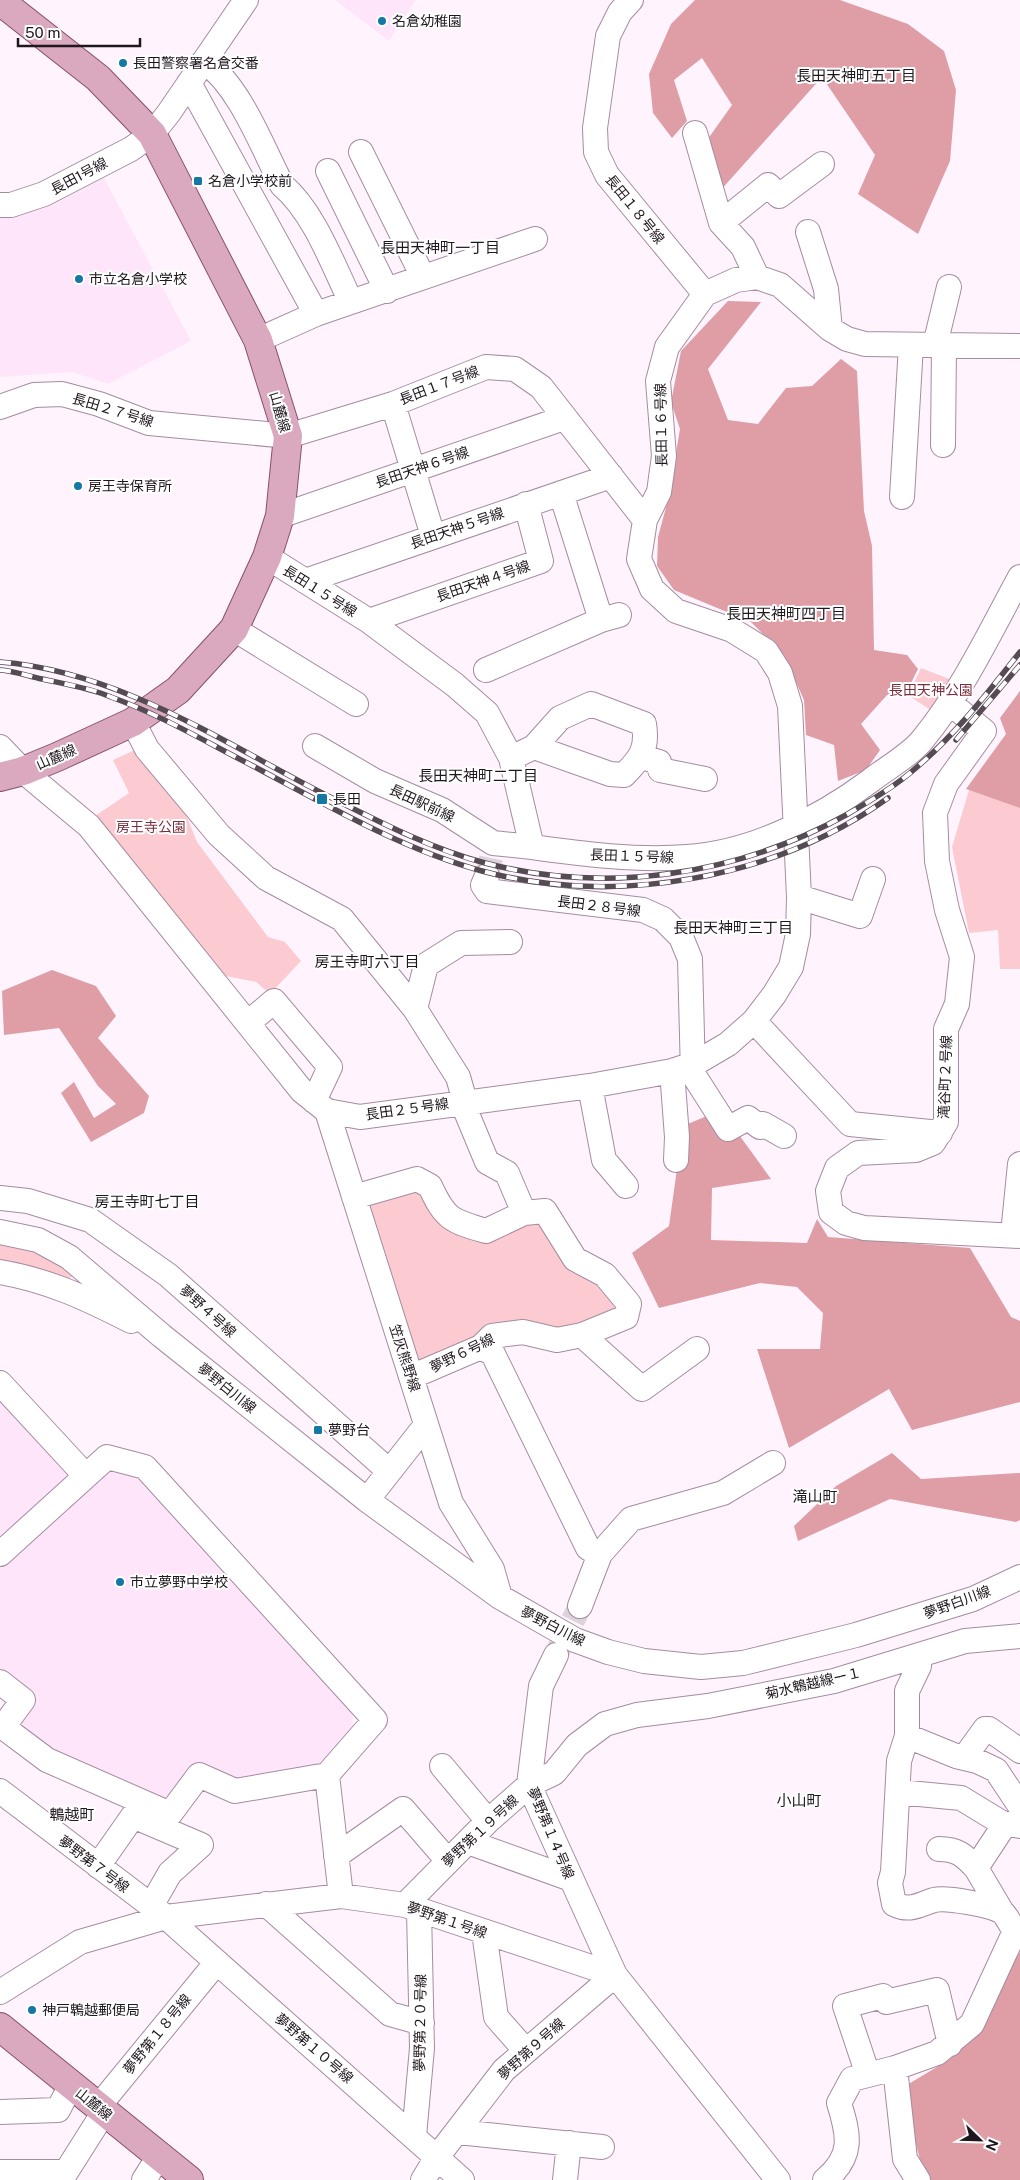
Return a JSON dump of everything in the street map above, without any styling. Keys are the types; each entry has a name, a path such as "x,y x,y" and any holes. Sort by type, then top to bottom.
{"main road":[{"name":"山麓線","path":"0,1 98,78 152,134 258,340 288,436 280,516 267,557 234,629 178,690 133,722 12,774"},
{"name":"山麓線","path":"0,2027 189,2180"}],"street":[{"name":"長田1号線","path":"0,205 11,205 44,194 131,149 152,134 246,0"},
{"name":"長田１８号線","path":"631,0 620,12 608,36 594,128 596,152 607,175 705,294"},
{"path":"204,61 216,70 238,102 282,185 290,192 310,220 351,302"},
{"path":"189,83 316,314"},
{"path":"695,133 721,223 743,247 757,277"},
{"path":"361,152 423,277"},
{"path":"721,223 768,185 779,196 822,164"},
{"path":"328,171 387,291"},
{"path":"808,232 826,289 830,329"},
{"path":"258,340 316,314 387,291 535,238"},
{"path":"705,294 736,280 757,277 780,285 830,329 847,340 865,344 1020,346"},
{"path":"943,445 939,345 950,287"},
{"name":"長田１６号線","path":"705,294 667,347 658,380 664,456 659,492 645,520 638,559 652,589 676,611 732,630 766,651 780,673 790,706 794,828"},
{"path":"902,497 911,345"},
{"name":"長田１７号線","path":"288,436 393,404 486,367 514,369 541,387 645,520"},
{"name":"長田２７号線","path":"0,406 34,395 62,394 99,404 149,423 288,436"},
{"path":"393,404 433,536"},
{"name":"長田天神６号線","path":"280,516 564,418"},
{"name":"長田天神５号線","path":"304,581 611,476"},
{"path":"486,670 610,618 561,492"},
{"name":"長田天神４号線","path":"370,621 541,561 526,504"},
{"name":"長田１５号線","path":"267,557 370,621 455,685 487,713 511,758 532,847 595,855 688,857 737,848 794,828 848,797 922,742 950,703 1020,577"},
{"path":"234,629 356,704"},
{"name":"滝谷町２号線","path":"950,703 984,731 946,784 935,813 937,861 947,910 962,957 957,1004 946,1029 946,1122 933,1143 916,1150 858,1153 838,1168 828,1192 831,1212 846,1223 864,1228 1017,1235"},
{"path":"511,758 534,746 560,718 591,704 644,724 646,736 642,758 624,775 610,774 534,746"},
{"path":"133,722 148,749 219,835 266,878 342,919 416,1009 458,1077 465,1101 465,1109 487,1162 507,1173 524,1213"},
{"name":"長田駅前線","path":"315,746 375,781 442,810 490,859 532,847"},
{"path":"0,747 12,774 89,826 302,1091 321,1106 330,1067 274,1001 248,1023"},
{"path":"642,758 659,762 660,770 705,779"},
{"name":"長田２５号線","path":"321,1106 360,1117 465,1101 590,1086 672,1071 694,1064 728,1044 754,1021 774,995 791,967 798,934 799,897 794,828"},
{"name":"長田２８号線","path":"490,859 483,885 487,891 642,910 663,918 682,937 690,959 694,1064"},
{"path":"799,897 860,916 873,879"},
{"path":"416,1009 426,965 461,943 510,942"},
{"path":"754,1021 850,1124 940,1133"},
{"path":"694,1064 693,1074 728,1128 748,1118 760,1127 763,1124 784,1136"},
{"path":"672,1071 677,1137 676,1160"},
{"path":"590,1086 604,1160 626,1186"},
{"name":"笠灰熊野線","path":"321,1106 354,1197 451,1503 492,1568 500,1597"},
{"path":"1017,1235 1020,1164"},
{"name":"夢野６号線","path":"354,1197 417,1180 430,1186 441,1210 461,1224 486,1231 524,1213 545,1211 575,1260 604,1275 629,1304 626,1317 582,1335 557,1340 523,1332 492,1336 481,1346 411,1377"},
{"name":"夢野４号線","path":"0,1198 28,1201 90,1220 168,1275 389,1471"},
{"name":"夢野白川線","path":"0,1232 38,1240 69,1257 162,1336 367,1500 500,1597 575,1640 608,1652 644,1661 701,1667 743,1664 856,1635 973,1599 1020,1577"},
{"name":"夢野白川線","path":"0,1272 31,1277 68,1290 162,1336"},
{"path":"582,1335 642,1389 697,1349"},
{"path":"481,1346 493,1354 588,1548 600,1554"},
{"path":"0,1383 85,1475"},
{"path":"367,1500 426,1425"},
{"path":"0,1554 85,1475 107,1458 145,1467 375,1720 327,1775 235,1791 199,1775 170,1814 47,1760 3,1727 23,1700 0,1682"},
{"path":"580,1606 600,1554 631,1519 722,1494 773,1462"},
{"name":"菊水鵯越線ー１","path":"605,1724 637,1715 708,1706 834,1681 965,1641 1020,1636"},
{"name":"夢野第１４号線","path":"556,1655 541,1686 529,1785 615,1975"},
{"path":"919,1655 918,1666 907,1691 907,1736 899,1761 893,1872 890,1883 894,1904 903,1908 913,1909 935,1900 960,1900 1002,1912"},
{"name":"夢野第１９号線","path":"412,1907 448,1861 488,1821 529,1785 554,1773 577,1745 605,1724"},
{"path":"964,1758 985,1729 989,1729 1020,1751"},
{"path":"907,1736 964,1758 978,1761 996,1770 1020,1806"},
{"path":"442,1766 488,1821"},
{"path":"327,1775 341,1896"},
{"path":"898,1792 961,1798 1013,1825 976,1868"},
{"name":"夢野第７号線","path":"4,1803 98,1866 158,1911"},
{"path":"336,1856 403,1809 448,1861"},
{"path":"98,1866 133,1816 201,1844 170,1873 158,1911"},
{"path":"468,1842 571,1879"},
{"path":"825,2180 837,2170 846,2153 848,2132 839,2102 852,2079 895,2068 936,2054 950,2044 972,2024 1015,1931 976,1868 965,1856 954,1849 939,1849"},
{"name":"夢野第１号線","path":"0,1992 80,1942 158,1911 266,1904 341,1896 412,1907 615,1975"},
{"path":"266,1904 390,2014 422,2023"},
{"name":"夢野第２０号線","path":"412,1907 422,2023 422,2048 414,2136"},
{"name":"夢野第１０号線","path":"158,1911 462,2180"},
{"path":"484,1932 496,2017 526,2051"},
{"name":"夢野第１８号線","path":"64,2176 101,2109 217,1962"},
{"path":"615,1975 778,2180"},
{"name":"夢野第９号線","path":"423,2180 436,2157 458,2132 504,2070 615,1975"},
{"path":"868,2075 845,2006 883,1996 886,2002 937,1990 950,2044"},
{"path":"895,2068 904,2159 918,2180"},
{"path":"0,2112 58,2110 71,2085"},
{"path":"458,2132 602,2147"},
{"path":"565,2180 569,2143"},
{"path":"144,2180 159,2156"},
{"path":"0,2172 64,2176"}],"shaded area":[{"name":"名倉幼稚園","path":"335,0 416,0 389,41"},
{"path":"695,0 840,0 908,24 944,51 956,90 950,161 918,234 858,194 875,155 822,77 719,192 705,143 732,105 702,58 674,80 687,121 672,138 653,113 649,74 671,24"},
{"name":"市立名倉小学校","path":"104,178 191,341 108,384 72,372 0,377 0,216 15,216 50,206"},
{"path":"728,301 761,302 708,369 728,420 758,424 786,388 812,386 841,359 857,371 864,511 872,546 874,650 907,655 918,669 907,691 887,695 861,724 880,750 866,770 838,781 834,745 806,735 804,700 784,655 751,622 674,590 657,566 658,537 668,500 680,429 671,402 681,351"},
{"path":"1020,691 1020,808 966,789 1006,734 1000,718"},
{"path":"52,970 96,986 116,1016 98,1038 149,1096 144,1113 91,1142 61,1093 74,1082 94,1118 116,1104 98,1086 59,1028 4,1035 2,991"},
{"path":"721,1110 771,1179 712,1188 711,1240 807,1243 817,1219 828,1237 970,1248 1011,1317 1020,1321 1020,1402 912,1430 889,1389 789,1448 757,1349 820,1349 823,1313 797,1287 760,1283 659,1308 632,1253 669,1226 683,1126"},
{"name":"市立夢野中学校","path":"0,1400 68,1469 69,1479 111,1467 143,1477 352,1704 353,1729 316,1770 235,1785 199,1765 166,1807 50,1754 13,1724 0,1672"},
{"path":"892,1453 921,1479 1020,1473 1020,1520 1016,1522 890,1499 798,1541 794,1526 836,1486"},
{"path":"1020,1952 1020,2180 925,2180 902,2088 950,2059"}],"green space":[{"name":"長田天神公園","path":"921,668 957,682 938,715 908,695"},
{"name":"房王寺公園","path":"137,749 183,807 197,842 268,937 285,942 301,961 270,994 256,982 221,975 95,816 129,793 113,760"},
{"path":"969,790 1020,806 1020,969 1000,969 998,930 969,933 952,847"},
{"path":"419,1187 457,1230 541,1219 621,1305 618,1312 588,1327 423,1363 413,1359 367,1200"},
{"path":"0,1242 41,1254 61,1264 74,1276 68,1279 34,1267 0,1261"}],"tunnel":[{"path":"487,876 491,858"},
{"path":"557,1653 580,1606"}],"railway":[{"path":"0,662 43,668 85,679 127,694 207,731 381,823 464,857 531,873 624,878 670,874 716,865 761,852 804,836 846,815 892,787 932,754 972,712 1020,652"},
{"path":"956,740 1020,665"},
{"path":"0,670 86,689 130,704 183,729 337,811 422,851 482,871 533,882 586,886 640,885 693,878 745,866 796,849 844,826 888,798"}],"place":[{"name":"名倉幼稚園","path":"382,21"},
{"name":"長田警察署名倉交番","path":"123,63"},
{"name":"名倉小学校前","path":"198,181"},
{"name":"市立名倉小学校","path":"79,279"},
{"name":"房王寺保育所","path":"78,486"},
{"name":"長田","path":"322,799"},
{"name":"夢野台","path":"318,1430"},
{"name":"市立夢野中学校","path":"120,1582"},
{"name":"神戸鵯越郵便局","path":"32,2010"}],"district":[{"name":"長田天神町五丁目","path":"856,76"},
{"name":"長田天神町一丁目","path":"440,248"},
{"name":"長田天神町四丁目","path":"786,614"},
{"name":"長田天神町二丁目","path":"478,776"},
{"name":"長田天神町三丁目","path":"733,928"},
{"name":"房王寺町六丁目","path":"367,962"},
{"name":"房王寺町七丁目","path":"147,1202"},
{"name":"滝山町","path":"815,1497"},
{"name":"小山町","path":"799,1801"},
{"name":"鵯越町","path":"72,1815"}]}
